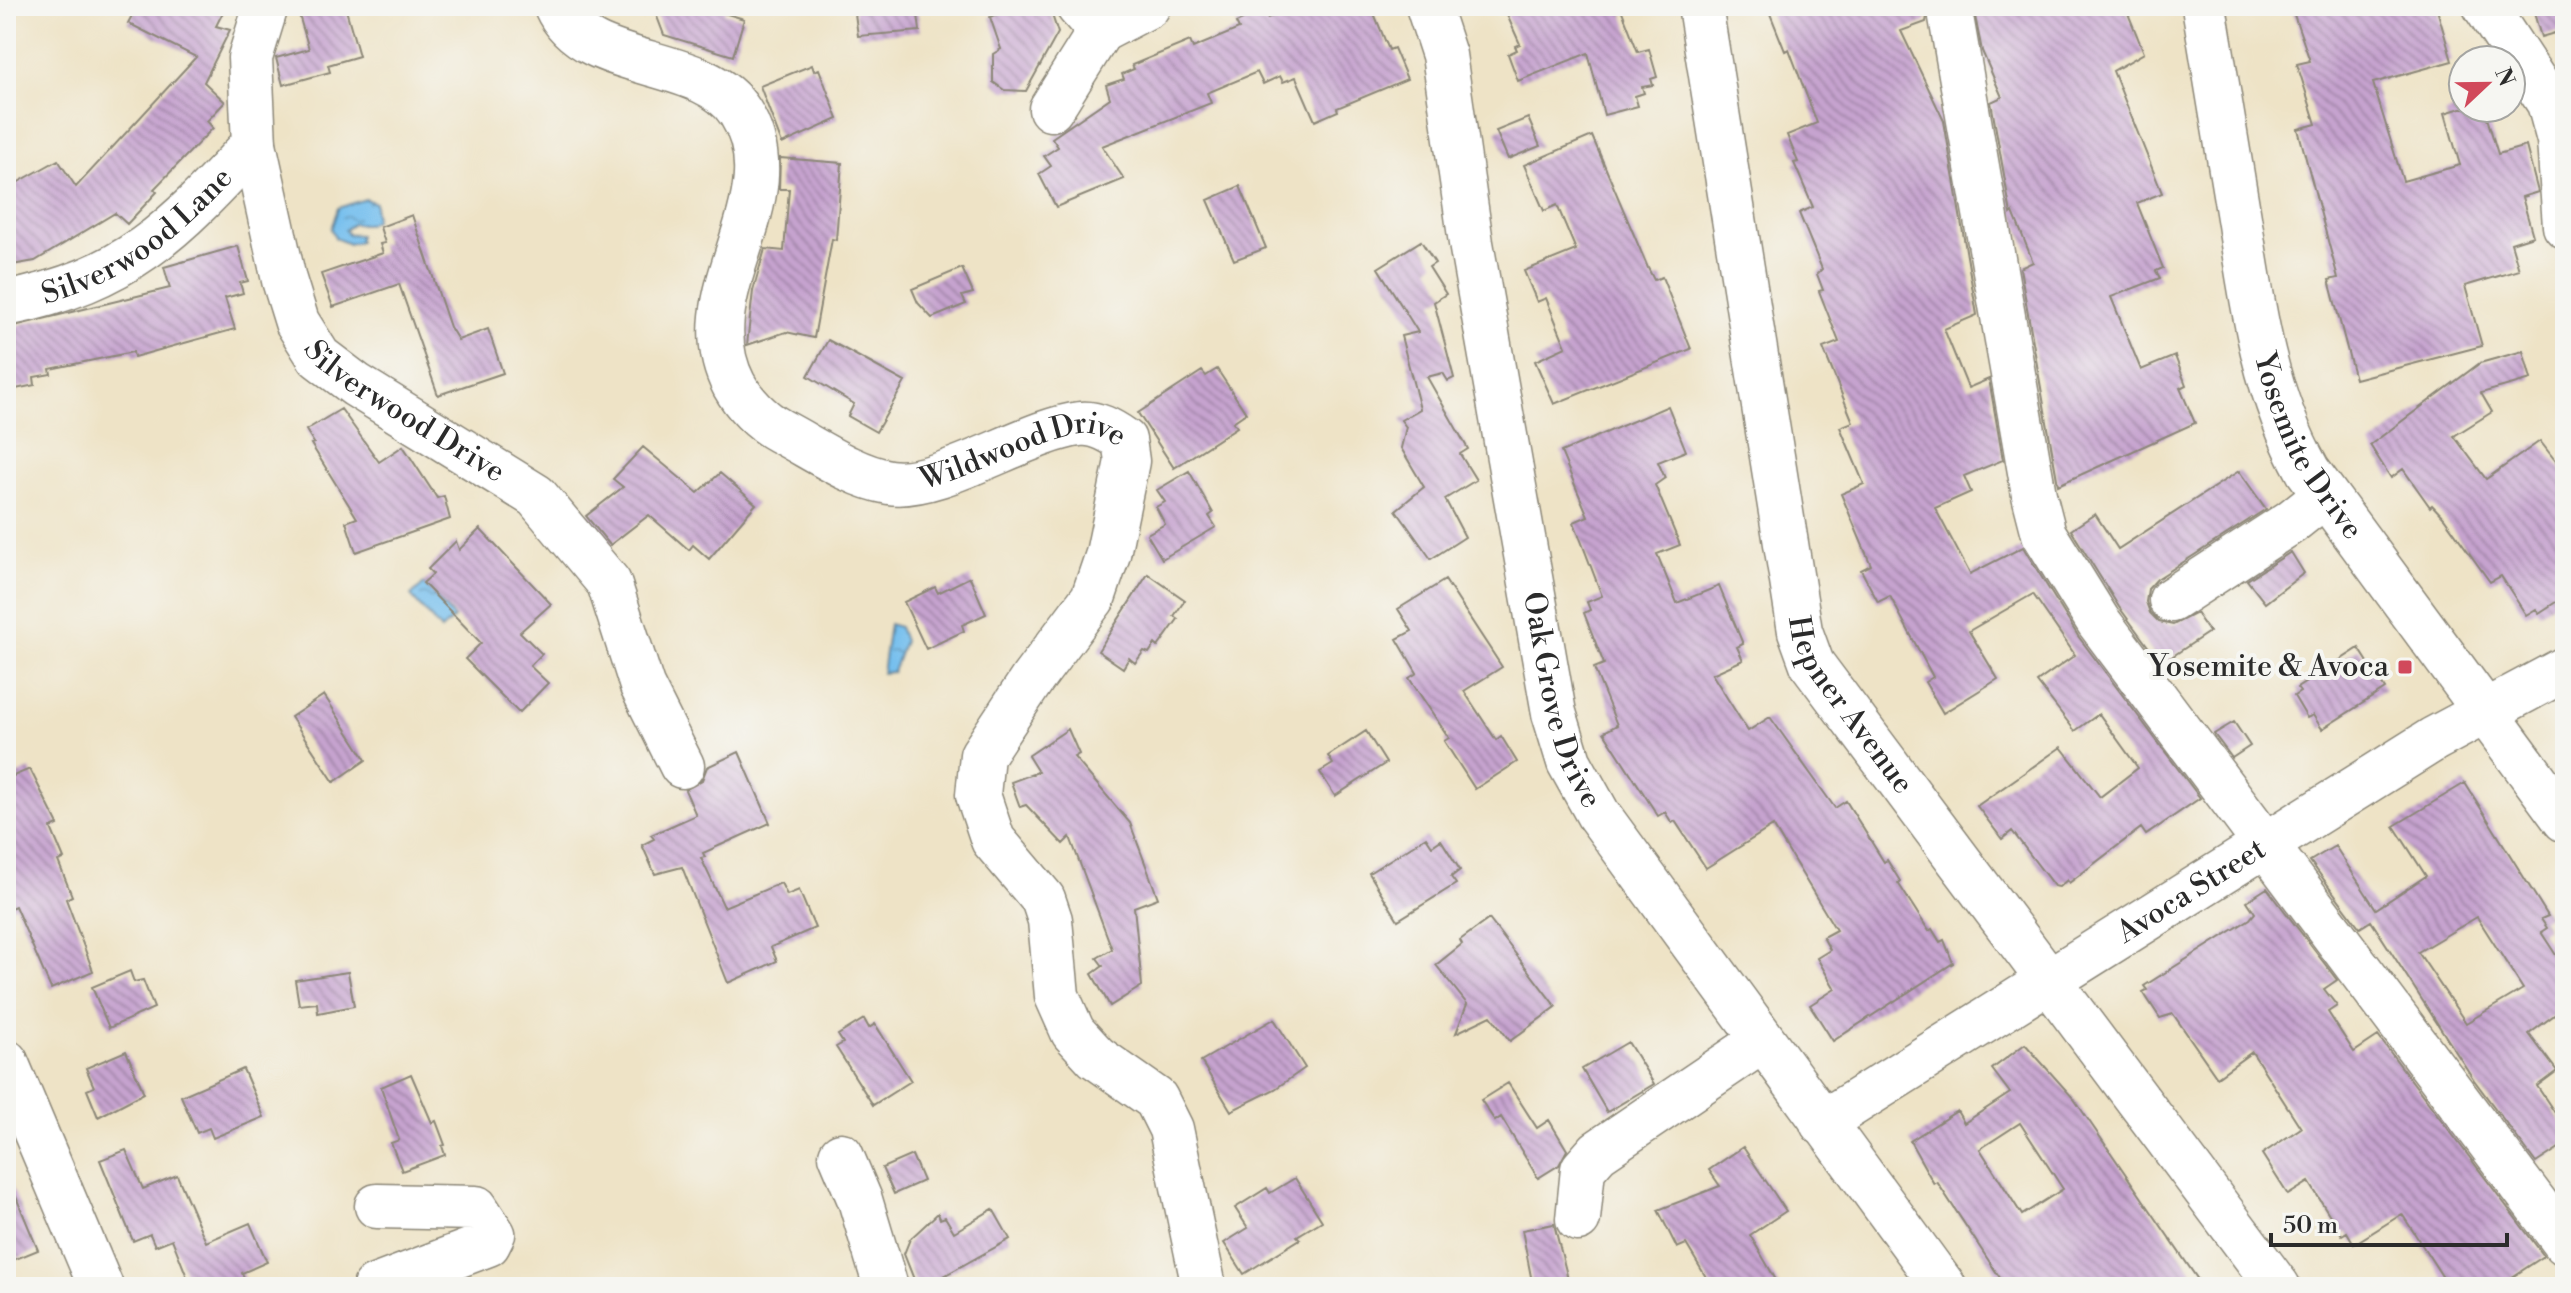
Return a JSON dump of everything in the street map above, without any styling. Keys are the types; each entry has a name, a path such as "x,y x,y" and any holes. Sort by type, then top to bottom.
{"street":[{"name":"Silverwood Drive","path":"266,6 250,58 254,144 284,280 297,322 319,357 356,385 536,496 609,583 642,686 682,766"},
{"name":"Wildwood Drive","path":"556,6 579,35 712,87 738,108 752,133 757,166 753,201 726,287 719,329 723,365 742,400 771,426 857,470 891,482 926,478 1081,424 1109,429 1124,440 1127,461 1108,554 1093,598 1033,678 982,755 978,795 993,840 1043,899 1050,920 1057,996 1073,1032 1096,1057 1156,1099 1171,1129 1204,1287"},
{"path":"1051,109 1089,19 1148,6"},
{"name":"Oak Grove Drive","path":"1428,6 1444,55 1471,243 1561,738 1569,762 1598,814 1944,1287"},
{"name":"Hepner Avenue","path":"1700,6 1800,631 1812,664 2278,1287"},
{"name":"Yosemite Drive","path":"2204,6 2254,311 2271,391 2286,432 2325,495 2565,820"},
{"path":"2485,6 2549,103 2559,140 2565,226"},
{"path":"1951,17 2034,495 2044,534 2098,621 2268,843 2565,1243"},
{"name":"Silverwood Lane","path":"6,304 45,296 103,275 157,241 193,210 254,144"},
{"path":"2171,600 2291,522 2325,495"},
{"name":"Avoca Street","path":"1822,1123 2434,739 2565,669"},
{"path":"1578,1219 1583,1169 1598,1152 1762,1041"},
{"path":"6,1062 101,1287"},
{"path":"841,1155 860,1200 886,1287"},
{"path":"375,1287 488,1244 493,1234 490,1224 476,1208 377,1206"}],"water":[{"path":"365,199 375,203 375,220 367,224 352,224 345,230 348,234 359,235 359,242 349,244 335,238 331,229 338,208"},
{"path":"424,584 454,618 441,630 411,596"},
{"path":"889,624 899,627 904,641 893,672 882,673"}],"building":[{"path":"137,6 226,6 216,26 230,30 204,82 225,102 207,121 213,128 154,189 157,192 127,224 115,213 35,261 6,266 6,189 58,160 76,187 196,57 128,23"},
{"path":"331,6 345,6 359,56 328,65 330,72 283,85 276,58 309,49 299,15"},
{"path":"653,6 727,6 724,13 744,19 733,56 664,35"},
{"path":"854,6 917,6 920,31 858,36"},
{"path":"1020,6 1049,6 1058,33 1026,91 1004,90 993,82 993,54 1001,49 990,17"},
{"path":"1303,6 1371,6 1389,50 1394,48 1407,79 1337,108 1338,111 1315,121 1296,77 1283,82 1280,76 1263,84 1257,72 1207,93 1211,103 1102,146 1124,179 1056,207 1039,174 1051,166 1044,156 1058,147 1052,138 1110,98 1106,85 1124,79 1122,74 1134,69 1132,65 1190,41 1193,48 1239,29 1236,23 1264,10 1267,18"},
{"path":"1503,6 1620,6 1638,52 1649,49 1657,77 1651,79 1653,85 1642,87 1644,93 1635,96 1638,106 1604,115 1588,53 1518,81 1508,54 1517,50 1515,46 1520,44"},
{"path":"1767,6 1929,6 1926,22 1901,31 1944,121 1977,315 1944,329 1968,388 1989,379 2003,460 1964,476 1971,492 1935,508 1970,574 2023,547 2078,636 2200,798 2146,835 2141,828 2069,883 2067,880 2059,887 2054,886 2012,831 2002,839 1977,806 2061,747 2100,797 2138,768 2099,714 2075,731 2037,682 2075,655 2033,594 1969,631 1998,679 1943,713 1925,682 1933,677 1890,596 1878,602 1861,570 1871,565 1841,494 1864,484 1840,427 1853,422 1823,348 1839,342 1819,291 1823,290 1817,274 1822,269 1799,213 1813,207 1794,163 1798,162 1787,135 1817,123 1789,49 1785,51"},
{"path":"1973,6 2125,6 2144,53 2113,71 2162,193 2137,203 2163,268 2156,271 2160,278 2111,297 2141,370 2175,356 2186,385 2180,388 2195,423 2058,485 2020,268 2033,262 2013,212 2011,214 1991,102 2002,97 1982,51"},
{"path":"2291,6 2436,6 2447,44 2447,62 2373,83 2403,181 2460,165 2448,124 2489,124 2498,154 2526,146 2538,192 2522,197 2533,236 2511,243 2519,270 2465,286 2482,346 2355,379 2329,280 2338,278 2298,129 2316,124 2297,64 2310,61"},
{"path":"2532,6 2565,6 2565,30 2541,37"},
{"path":"812,65 814,71 819,69 838,119 782,144 760,86"},
{"path":"1528,118 1540,146 1508,159 1496,131"},
{"path":"1592,136 1648,268 1654,280 1662,277 1691,349 1554,404 1535,361 1566,347 1546,298 1537,302 1524,271 1576,250 1557,205 1544,211 1524,165"},
{"path":"780,158 842,163 836,240 832,239 814,338 786,332 747,345 753,291 765,249 784,251 789,189 779,189"},
{"path":"1240,186 1266,248 1234,260 1208,200"},
{"path":"412,215 450,327 458,340 488,329 503,373 438,395 399,284 333,307 321,274 383,253 380,244 385,243 380,227"},
{"path":"1421,241 1435,263 1429,267 1446,294 1434,302 1454,378 1448,381 1443,373 1427,377 1468,449 1460,454 1476,480 1445,499 1465,537 1431,559 1396,510 1424,487 1401,448 1406,427 1401,420 1420,409 1401,336 1418,332 1378,268"},
{"path":"238,246 248,281 240,283 243,293 225,298 235,329 134,357 133,352 50,369 51,374 34,377 35,385 6,391 6,328 170,288 164,267"},
{"path":"962,268 973,293 962,296 966,304 932,318 918,303 912,289"},
{"path":"828,340 905,382 876,432 848,416 854,404 808,376"},
{"path":"2523,351 2531,379 2481,393 2492,412 2454,436 2486,479 2540,441 2565,473 2565,596 2539,613 2536,609 2526,615 2501,576 2490,582 2444,518 2432,505 2430,507 2403,469 2391,478 2370,445 2480,363"},
{"path":"1217,369 1246,413 1233,422 1237,427 1174,468 1138,413 1202,371 1206,376"},
{"path":"1668,406 1686,451 1658,462 1665,478 1655,485 1680,545 1657,554 1677,603 1719,586 1743,644 1737,647 1743,660 1712,674 1748,731 1770,717 1835,808 1846,801 1884,862 1887,860 1929,931 1932,929 1940,942 1944,940 1953,963 1833,1041 1810,1005 1835,989 1817,958 1830,950 1823,937 1836,930 1773,826 1706,868 1675,821 1672,823 1665,812 1658,816 1604,732 1617,725 1594,668 1604,664 1584,613 1590,610 1587,602 1602,596 1574,522 1588,516 1561,452"},
{"path":"341,409 379,462 403,446 437,498 444,496 450,519 356,552 346,522 357,518 311,444 314,443 306,430"},
{"path":"643,447 698,493 720,473 756,504 709,559 693,545 689,550 649,515 610,545 586,516 623,487 613,479"},
{"path":"1189,471 1213,513 1209,516 1216,527 1162,559 1147,534 1165,524 1156,507 1165,502 1157,490"},
{"path":"2239,471 2266,509 2157,579 2148,589 2146,602 2150,613 2159,622 2173,625 2196,613 2209,632 2161,664 2119,607 2071,530 2095,514 2118,549"},
{"path":"480,529 551,604 520,632 542,654 530,666 548,683 519,713 465,659 481,643 423,583 433,574 428,569 456,541 459,550"},
{"path":"2291,552 2304,573 2265,603 2247,580"},
{"path":"1148,574 1185,600 1174,616 1178,619 1158,647 1155,644 1149,653 1144,651 1135,663 1129,658 1123,668 1098,651"},
{"path":"970,577 986,614 962,625 964,631 926,649 904,602 935,587 938,593"},
{"path":"1445,580 1502,667 1464,691 1496,740 1501,736 1517,762 1475,789 1444,741 1449,738 1409,678 1417,673 1397,639 1412,631 1398,609"},
{"path":"2359,648 2385,689 2322,729 2313,715 2307,718 2294,696 2300,692 2297,688"},
{"path":"324,695 366,760 334,782 291,717"},
{"path":"2234,722 2250,746 2232,758 2214,734"},
{"path":"1068,729 1079,754 1074,757 1130,823 1158,898 1134,907 1142,986 1110,1006 1092,974 1103,966 1097,958 1112,949 1070,837 1063,844 1026,805 1020,807 1011,782 1038,772 1028,756"},
{"path":"1366,731 1386,763 1335,796 1320,772 1333,764 1328,756"},
{"path":"739,752 770,823 703,853 705,857 701,858 724,907 781,883 787,895 799,890 815,928 771,947 777,961 728,983 682,867 655,874 642,845 654,839 651,835 696,815 685,790 702,780 707,767"},
{"path":"30,769 58,825 51,828 64,859 58,861 72,896 66,899 93,971 51,989 15,906 6,910 6,779"},
{"path":"2465,783 2548,916 2541,919 2547,928 2541,932 2565,969 2565,1007 2529,1034 2557,1071 2537,1086 2565,1128 2565,1144 2536,1163 2474,1080 2371,921 2360,928 2310,861 2335,846 2376,909 2426,876 2394,826","holes":["2477,917 2523,989 2466,1023 2418,952"]},
{"path":"1426,837 1432,846 1441,840 1460,870 1451,877 1456,884 1398,920 1369,873"},
{"path":"2267,888 2337,980 2324,989 2337,1006 2328,1012 2354,1052 2378,1036 2544,1256 2497,1287 2449,1287 2402,1214 2354,1244 2347,1232 2342,1235 2309,1182 2288,1195 2262,1154 2301,1128 2252,1052 2217,1077 2173,1014 2160,1018 2143,992 2147,990 2144,986 2250,919 2255,913 2247,901"},
{"path":"1489,919 1556,1007 1510,1041 1491,1016 1456,1033 1467,1004 1436,965 1462,944 1460,940"},
{"path":"130,971 134,982 143,980 154,1008 109,1028 92,987"},
{"path":"348,972 354,1006 318,1013 317,1003 299,1005 295,980"},
{"path":"864,1019 869,1028 875,1024 911,1081 873,1105 836,1047 843,1043 838,1035"},
{"path":"1274,1019 1305,1068 1275,1089 1231,1111 1201,1061"},
{"path":"1628,1042 1654,1084 1607,1112 1582,1069"},
{"path":"2025,1044 2074,1099 2203,1287 2006,1287 1937,1182 1934,1184 1910,1141 1957,1111 1964,1123 2010,1093 1992,1069","holes":["2020,1123 2063,1189 2022,1215 1980,1149"]},
{"path":"126,1051 144,1093 98,1117 87,1090 94,1087 86,1068"},
{"path":"243,1069 264,1117 213,1138 209,1128 197,1133 181,1096"},
{"path":"411,1074 432,1123 436,1121 445,1145 442,1146 445,1155 402,1171 391,1143 399,1140 381,1087"},
{"path":"1508,1083 1537,1128 1549,1120 1567,1150 1559,1165 1538,1178 1501,1117 1495,1121 1481,1100"},
{"path":"1743,1147 1786,1211 1750,1235 1780,1287 1712,1287 1686,1244 1677,1248 1658,1210 1720,1186 1709,1170"},
{"path":"126,1150 143,1189 177,1175 206,1242 250,1223 267,1262 242,1273 248,1287 191,1287 172,1239 155,1246 150,1234 133,1241 100,1160"},
{"path":"912,1155 923,1181 894,1194 882,1168"},
{"path":"6,1173 38,1250 6,1263"},
{"path":"1295,1178 1322,1221 1297,1236 1300,1239 1244,1274 1224,1243 1248,1228 1235,1208 1267,1188 1270,1193"},
{"path":"993,1209 1010,1239 942,1277 948,1287 917,1287 904,1254 910,1239 938,1213 940,1219 945,1217 954,1232"},
{"path":"1554,1224 1570,1287 1533,1287 1522,1230"}],"place":[{"name":"Yosemite & Avoca","path":"2405,667"}]}
